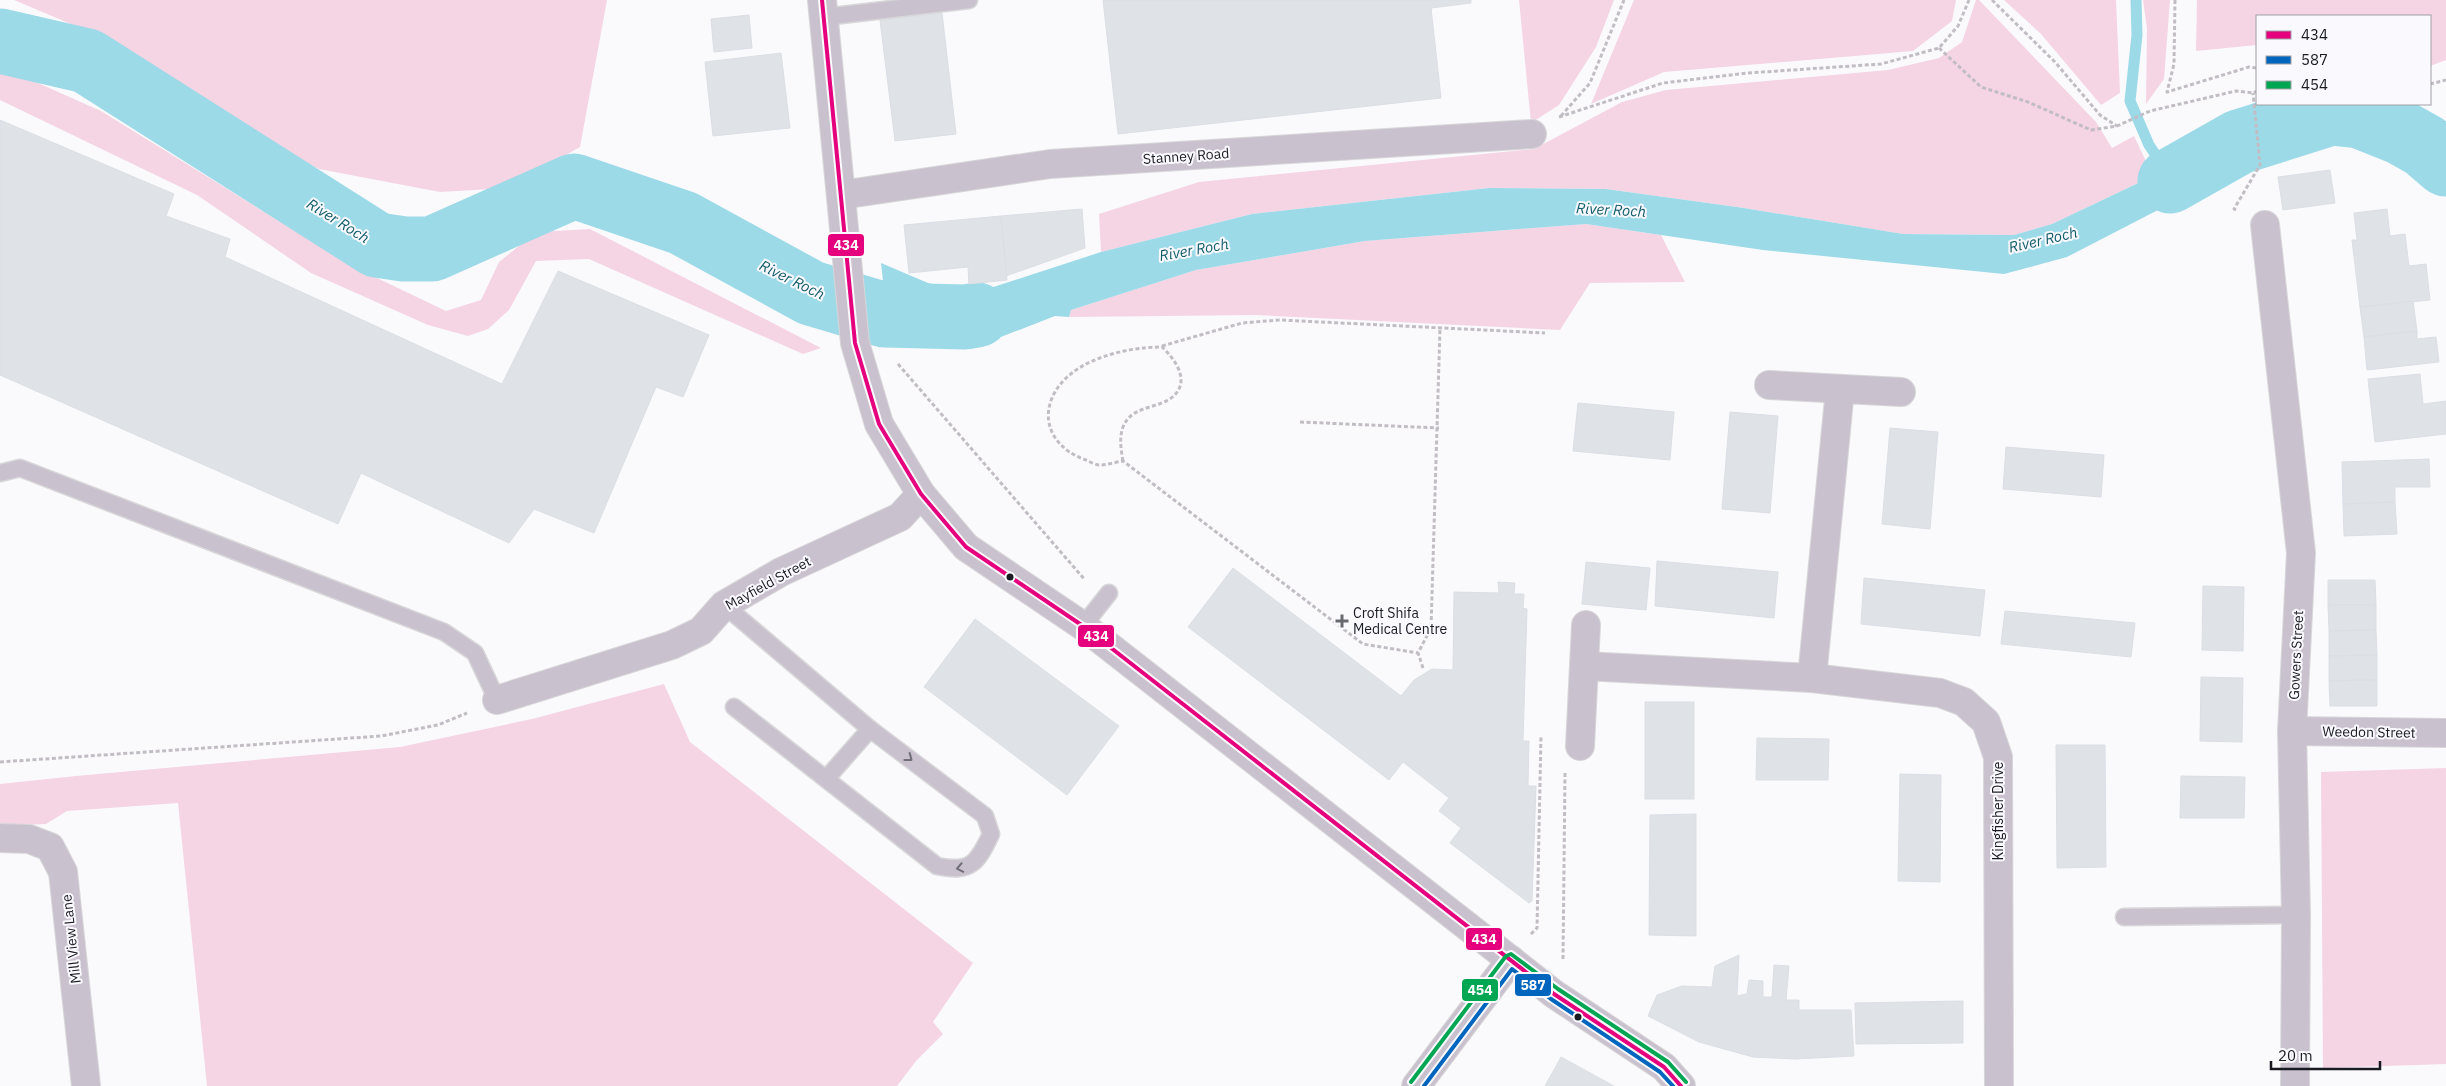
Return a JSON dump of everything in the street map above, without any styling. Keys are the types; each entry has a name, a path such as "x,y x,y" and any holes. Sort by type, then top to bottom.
{"street":[{"path":"823,8 855,344 879,424 921,494 966,548 1083,626 1554,994 1664,1066 1681,1086"},
{"name":"Stanney Road","path":"841,195 1050,164 1532,134"},
{"name":"Gowers Street","path":"2265,225 2300,553 2292,730 2296,916 2295,1086"},
{"path":"1769,385 1901,392"},
{"path":"1812,678 1840,389"},
{"name":"Mayfield Street","path":"497,700 672,646 701,631 724,605 781,572 900,517 921,494"},
{"path":"1580,746 1586,624"},
{"name":"Kingfisher Drive","path":"1584,666 1812,678 1940,693 1964,702 1986,722 1998,757 1999,1086"},
{"name":"Weedon Street","path":"2292,730 2446,733"},
{"name":"Mill View Lane","path":"0,838 29,839 50,847 63,872 86,1086"},
{"path":"1416,1086 1511,960"}],"lane":[{"path":"823,8 969,0"},
{"path":"0,473 20,468 444,632 475,653 497,700"},
{"path":"1083,626 1105,596"},
{"path":"724,605 870,729 985,816 991,834 984,849 970,866 956,870 937,866 734,708"},
{"path":"826,779 870,729"},
{"path":"2124,917 2296,916"}],"path":[{"path":"1560,116 1590,83 1624,0"},
{"path":"1532,134 1560,116 1663,83 1748,73 1881,64 1939,48 1958,26 1969,0"},
{"path":"1992,0 2055,62 2100,115 2117,126"},
{"path":"2175,0 2174,64 2167,92 2249,67 2256,68"},
{"path":"1939,48 1981,86 2028,102 2091,130 2117,126 2150,111 2236,91 2253,93 2256,92"},
{"path":"2431,84 2446,80"},
{"path":"2253,93 2260,166"},
{"path":"1123,461 1099,465 1073,456 1056,441 1048,424 1052,398 1067,378 1088,362 1120,352 1162,347 1242,323 1280,320 1545,333"},
{"path":"1423,668 1418,653 1431,628 1440,328"},
{"path":"855,344 882,346 1105,596"},
{"path":"1162,347 1172,357 1180,370 1182,380 1178,392 1168,400 1135,412 1124,425 1120,440 1123,461 1363,644 1418,653"},
{"path":"1300,422 1438,428"},
{"path":"0,762 382,736 438,725 497,700"},
{"path":"1511,960 1537,928 1541,735"},
{"path":"1554,994 1564,958 1565,764 1580,746"}],"shaded area":[{"path":"14,0 607,0 580,147 508,188 440,192 319,169 236,129 85,30"},
{"path":"1519,0 1614,0 1596,47 1559,105 1531,123"},
{"path":"1634,0 1956,0 1952,21 1913,51 1664,72 1591,104"},
{"path":"1976,0 1979,0 2096,122 2112,148 2134,136 2153,176 2052,224 2014,235 1903,234 1744,208 1606,189 1489,188 1252,214 1101,252 1099,214 1199,182 1534,149 1622,102 1666,90 1888,70 1939,58 1962,42"},
{"path":"2004,0 2116,0 2120,93 2101,105 2041,34"},
{"path":"2143,0 2170,0 2164,79 2146,104 2147,29"},
{"path":"2197,0 2446,0 2446,60 2431,66 2431,15 2256,15 2256,45 2196,51"},
{"path":"0,73 20,75 101,111 350,265 446,311 481,300 499,262 536,232 590,229 821,348 803,354 589,259 536,261 509,310 488,329 468,336 428,325 311,273 197,195 0,100"},
{"path":"1586,224 1661,235 1685,282 1590,283 1560,330 1257,315 1069,317 1071,310 1196,270 1365,241"},
{"path":"664,684 690,742 973,963 933,1022 943,1034 916,1061 897,1086 207,1086 178,803 67,811 46,824 0,826 0,784 400,747 532,719"},
{"path":"2446,768 2446,1064 2323,1068 2321,772"}],"water":[{"path":"2359,105 2396,112 2446,150 2446,195 2406,156 2361,144 2329,140 2267,153 2264,116 2301,109"},
{"path":"2246,121 2251,162 2067,257 2004,274 1763,250 1586,224 1365,241 1196,270 1071,310 1069,317 1055,316 970,349 890,345 881,263 928,283 975,293 1101,252 1252,214 1489,188 1606,189 1744,208 1903,234 2014,235 2052,224 2153,176 2230,124"}],"building":[{"path":"1103,0 1471,0 1471,3 1431,8 1441,98 1118,134"},
{"path":"942,13 956,134 895,141 880,20"},
{"path":"749,15 752,48 714,52 711,19"},
{"path":"781,53 790,128 713,136 705,62"},
{"path":"0,120 174,194 166,216 230,239 225,257 502,384 558,271 709,335 683,397 656,387 594,533 534,509 509,543 361,473 338,524 0,375"},
{"path":"2330,170 2335,203 2283,210 2278,177"},
{"path":"1082,209 1085,248 1006,276 1001,216"},
{"path":"2387,209 2390,236 2405,234 2409,266 2426,264 2430,300 2360,307 2352,240 2357,240 2354,213"},
{"path":"1001,216 1007,280 969,284 968,267 909,273 904,225"},
{"path":"2413,301 2417,331 2364,337 2360,307"},
{"path":"2417,331 2417,339 2436,337 2439,362 2367,370 2364,337"},
{"path":"2420,374 2423,404 2446,401 2446,434 2375,442 2368,379"},
{"path":"1578,403 1674,412 1670,460 1573,451"},
{"path":"1730,412 1778,416 1770,513 1722,509"},
{"path":"1890,428 1938,432 1930,529 1882,524"},
{"path":"2006,447 2104,455 2101,497 2003,489"},
{"path":"2429,459 2430,487 2395,487 2395,502 2343,504 2342,462"},
{"path":"2395,502 2397,534 2344,536 2343,504"},
{"path":"1657,561 1778,572 1774,618 1655,606"},
{"path":"1586,562 1650,568 1646,610 1582,604"},
{"path":"1233,568 1401,696 1414,680 1432,669 1453,670 1454,592 1499,593 1498,582 1515,583 1514,594 1524,594 1523,608 1527,609 1523,741 1529,741 1528,786 1536,786 1532,901 1529,903 1450,843 1461,828 1439,811 1449,798 1403,762 1389,780 1188,627"},
{"path":"1864,578 1985,590 1980,636 1861,624"},
{"path":"2328,580 2375,580 2376,605 2328,605"},
{"path":"2203,586 2244,587 2243,651 2202,650"},
{"path":"2328,605 2376,605 2376,630 2329,631"},
{"path":"2005,611 2135,623 2131,657 2001,644"},
{"path":"975,619 1119,726 1067,795 924,687"},
{"path":"2376,630 2377,655 2329,656 2329,631"},
{"path":"2377,655 2377,680 2329,681 2329,656"},
{"path":"2201,677 2243,678 2242,742 2200,741"},
{"path":"2377,680 2377,706 2330,706 2329,681"},
{"path":"1645,702 1694,702 1694,799 1645,799"},
{"path":"1757,738 1829,739 1828,780 1756,780"},
{"path":"2056,745 2105,745 2106,867 2057,868"},
{"path":"1900,774 1941,775 1940,882 1898,881"},
{"path":"2181,776 2245,777 2244,818 2180,818"},
{"path":"1696,814 1696,936 1649,935 1650,815"},
{"path":"1739,955 1737,996 1747,994 1749,980 1763,981 1763,997 1772,997 1774,965 1789,966 1786,1000 1799,1000 1799,1010 1851,1010 1854,1056 1795,1059 1753,1057 1699,1042 1648,1016 1657,995 1682,986 1712,987 1715,966"},
{"path":"1963,1001 1963,1043 1856,1044 1855,1003"},
{"path":"1561,1057 1614,1086 1545,1086"}],"waterway":[{"path":"2136,0 2137,35 2130,101 2149,145 2172,179"},
{"name":"River Roch","path":"0,41 87,61 377,245 404,249 432,249 574,186 683,223 811,293 885,315 965,317 977,315"},
{"name":"River Roch","path":"2170,181 2239,142 2331,113 2360,116 2400,132 2425,146 2446,164"}],"transit line":[{"name":"434","path":"822,0 855,343 879,424 921,494 966,547 1083,626 1554,994 1664,1067 1681,1086"},
{"name":"454","path":"1411,1082 1506,956 1511,954 1558,989 1668,1062 1686,1082"},
{"name":"587","path":"1424,1086 1512,969 1551,999 1660,1072 1673,1086"}],"place":[{"name":"Croft Shifa Medical Centre","path":"1342,621"}]}
